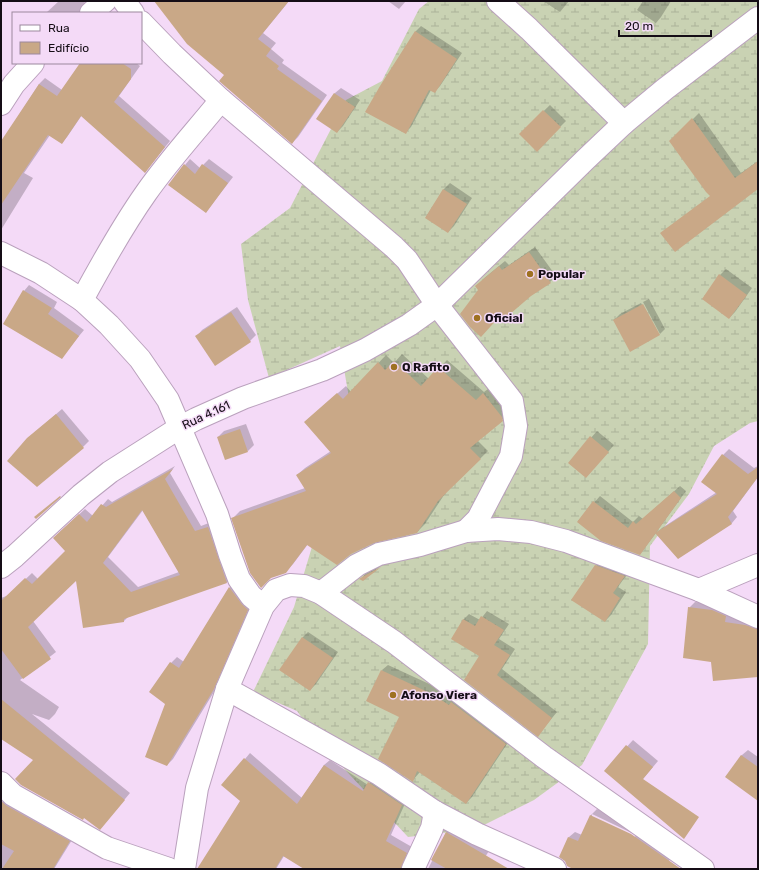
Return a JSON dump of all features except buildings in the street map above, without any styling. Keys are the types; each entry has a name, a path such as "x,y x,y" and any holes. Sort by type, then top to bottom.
{"street":[{"path":"92,12 105,1"},
{"path":"124,1 132,12"},
{"path":"498,1 624,123"},
{"name":"Rua 4.161","path":"1,567 81,495 110,472 179,428 243,398 322,370 358,353 409,325 437,305 624,123 665,89 758,18"},
{"path":"142,23 172,54 221,100 394,247 407,260 437,305 512,401 516,426 511,456 478,519 466,531"},
{"path":"1,104 14,84 32,64"},
{"path":"82,300 117,237 146,193 221,100"},
{"path":"1,252 41,274 82,300 109,325 140,359 168,400 217,514 239,579 252,596 263,606"},
{"path":"321,593 357,565 379,554 420,545 466,531 498,529 531,532 566,541 700,590 758,617"},
{"path":"700,590 758,565"},
{"path":"184,869 197,788 227,689 263,606 276,590 290,585 304,586 321,593 394,642 676,861 703,869"},
{"path":"227,689 379,774 435,812 477,834 555,869"},
{"path":"1,783 13,795 107,848 169,869"},
{"path":"413,869 432,828 435,812"}],"green space":[{"path":"429,1 758,1 758,421 750,423 714,446 689,494 650,546 648,644 582,765 534,800 476,829 408,837 321,744 297,711 253,692 294,607 351,409 340,346 269,378 248,300 241,244 290,208 346,100 382,81 419,9"}],"place":[{"name":"Popular","path":"530,274"},
{"name":"Oficial","path":"477,318"},
{"name":"Q Rafito","path":"394,367"},
{"name":"Afonso Viera","path":"393,695"}]}
